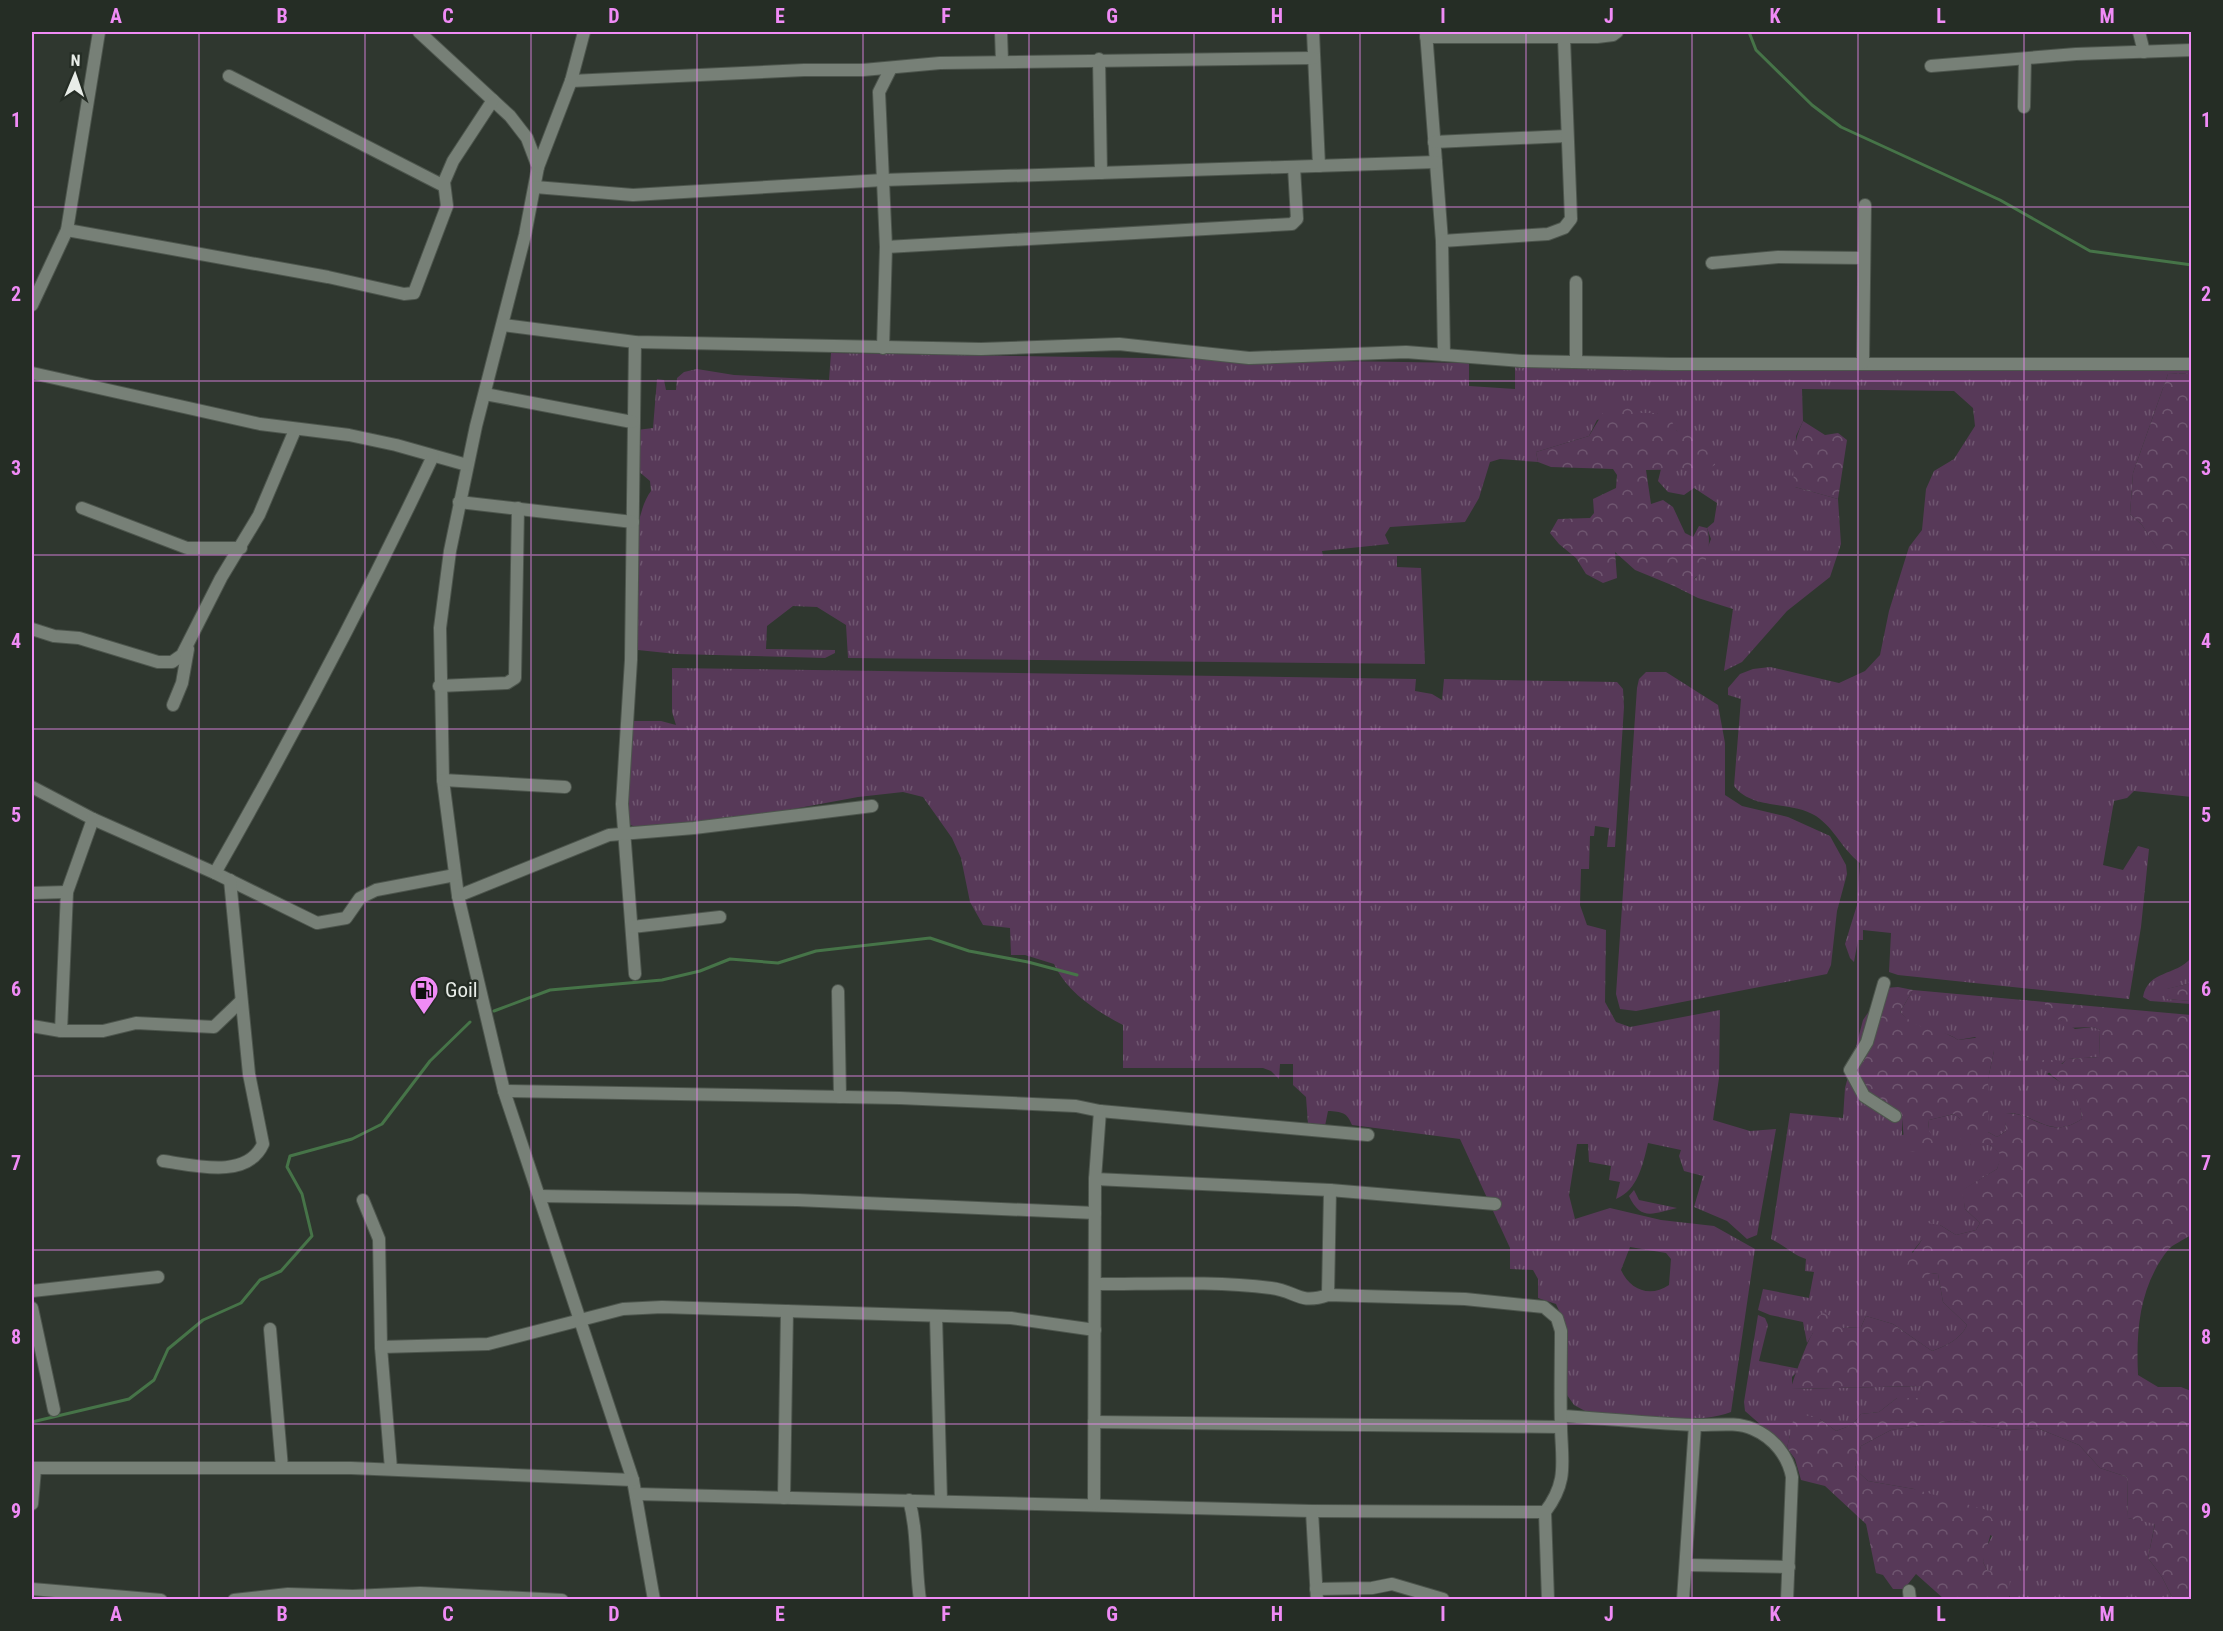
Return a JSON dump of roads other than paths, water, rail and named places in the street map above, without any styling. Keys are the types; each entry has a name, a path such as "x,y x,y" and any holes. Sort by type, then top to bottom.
{"street":[{"path":"32,305 36,287 67,230 99,32"},
{"path":"419,32 494,100 527,138 538,167"},
{"path":"584,32 571,81 538,167 503,325 459,502 440,628 439,686 443,780 458,896 504,1091 582,1320 633,1480 654,1599"},
{"path":"1001,32 1002,62"},
{"path":"1313,32 1319,166"},
{"path":"1444,355 1442,241 1426,34 1564,38 1613,35 1617,32"},
{"path":"2139,32 2144,52"},
{"path":"1442,241 1548,234 1564,228 1572,213 1564,38"},
{"path":"1931,66 2192,50"},
{"path":"571,81 804,70 863,70 1002,62 1314,58"},
{"path":"1099,59 1101,173"},
{"path":"2024,107 2025,59"},
{"path":"883,348 886,247 879,92 891,68"},
{"path":"863,70 879,92"},
{"path":"229,76 444,186"},
{"path":"67,230 318,275 404,294 414,293 447,206 444,186 453,161 494,100"},
{"path":"1434,142 1567,136"},
{"path":"535,187 633,195 883,180 1436,162"},
{"path":"886,247 1292,224 1297,219 1294,167"},
{"path":"1863,363 1865,205"},
{"path":"1712,264 1778,257 1864,258"},
{"path":"1576,282 1576,362"},
{"path":"503,325 634,342 981,349 1095,344 1249,358 1380,352 1576,362 2192,364"},
{"path":"634,342 631,660 622,804 635,974"},
{"path":"32,373 295,430 349,435 467,465"},
{"path":"485,394 632,422"},
{"path":"173,705 182,683 188,648 209,602 260,515 295,430"},
{"path":"215,873 283,755 347,632 433,456"},
{"path":"459,502 633,522"},
{"path":"82,508 187,548 241,548"},
{"path":"439,686 507,682 515,678 518,508"},
{"path":"32,629 54,636 79,638 159,662 172,662 188,648"},
{"path":"443,780 565,787"},
{"path":"32,787 93,819 215,873 317,923 346,918 360,898 376,890 455,875"},
{"path":"458,896 592,840 624,832 694,828 872,806"},
{"path":"61,1031 67,892 93,819"},
{"path":"163,1161 208,1167 230,1167 244,1162 260,1151 263,1144 249,1074 240,1002 230,880"},
{"path":"32,893 67,892"},
{"path":"632,927 720,917"},
{"path":"1884,983 1871,1021 1867,1042 1850,1070 1864,1096 1895,1116"},
{"path":"838,991 840,1097"},
{"path":"32,1026 61,1031 103,1031 136,1023 214,1027 240,1002"},
{"path":"504,1091 840,1097 1076,1106 1100,1111 1368,1135"},
{"path":"1094,1504 1095,1179 1100,1111"},
{"path":"1095,1179 1330,1190 1495,1204"},
{"path":"1328,1295 1330,1190"},
{"path":"539,1196 797,1200 1095,1213"},
{"path":"363,1200 379,1239 381,1347 392,1469"},
{"path":"32,1291 158,1277"},
{"path":"1095,1284 1202,1284 1272,1288 1296,1298 1315,1299 1328,1295 1465,1299 1544,1307 1557,1318 1561,1331 1564,1451 1562,1481 1556,1497 1545,1512 1548,1599"},
{"path":"381,1347 488,1344 623,1309 662,1307 1021,1319 1095,1330"},
{"path":"32,1308 54,1410"},
{"path":"784,1498 787,1311"},
{"path":"936,1316 941,1501"},
{"path":"270,1329 282,1468"},
{"path":"1094,1422 1562,1422 1737,1426 1752,1429 1767,1437 1789,1461 1793,1488 1787,1599"},
{"path":"1683,1599 1695,1425"},
{"path":"32,1504 33,1469 392,1469 633,1480"},
{"path":"636,1494 1312,1511 1545,1512"},
{"path":"909,1500 916,1533 915,1575 920,1599"},
{"path":"1312,1511 1317,1594 1392,1584 1443,1599"},
{"path":"1687,1565 1789,1567"},
{"path":"32,1589 161,1599"},
{"path":"234,1599 288,1594 420,1593 562,1599"}],"waterway":[{"path":"1749,32 1756,50 1812,105 1841,127 2000,200 2090,251 2192,265"},
{"path":"494,1011 550,990 662,980 700,971 730,959 778,963 816,951 930,938 969,951 1028,962 1077,975"},
{"path":"32,1422 129,1399 154,1380 168,1349 203,1320 241,1303 260,1280 281,1271 312,1236 302,1194 287,1167 290,1156 352,1139 382,1124 430,1061 470,1022"}],"place":[{"name":"Goil","path":"424,1016"}]}
